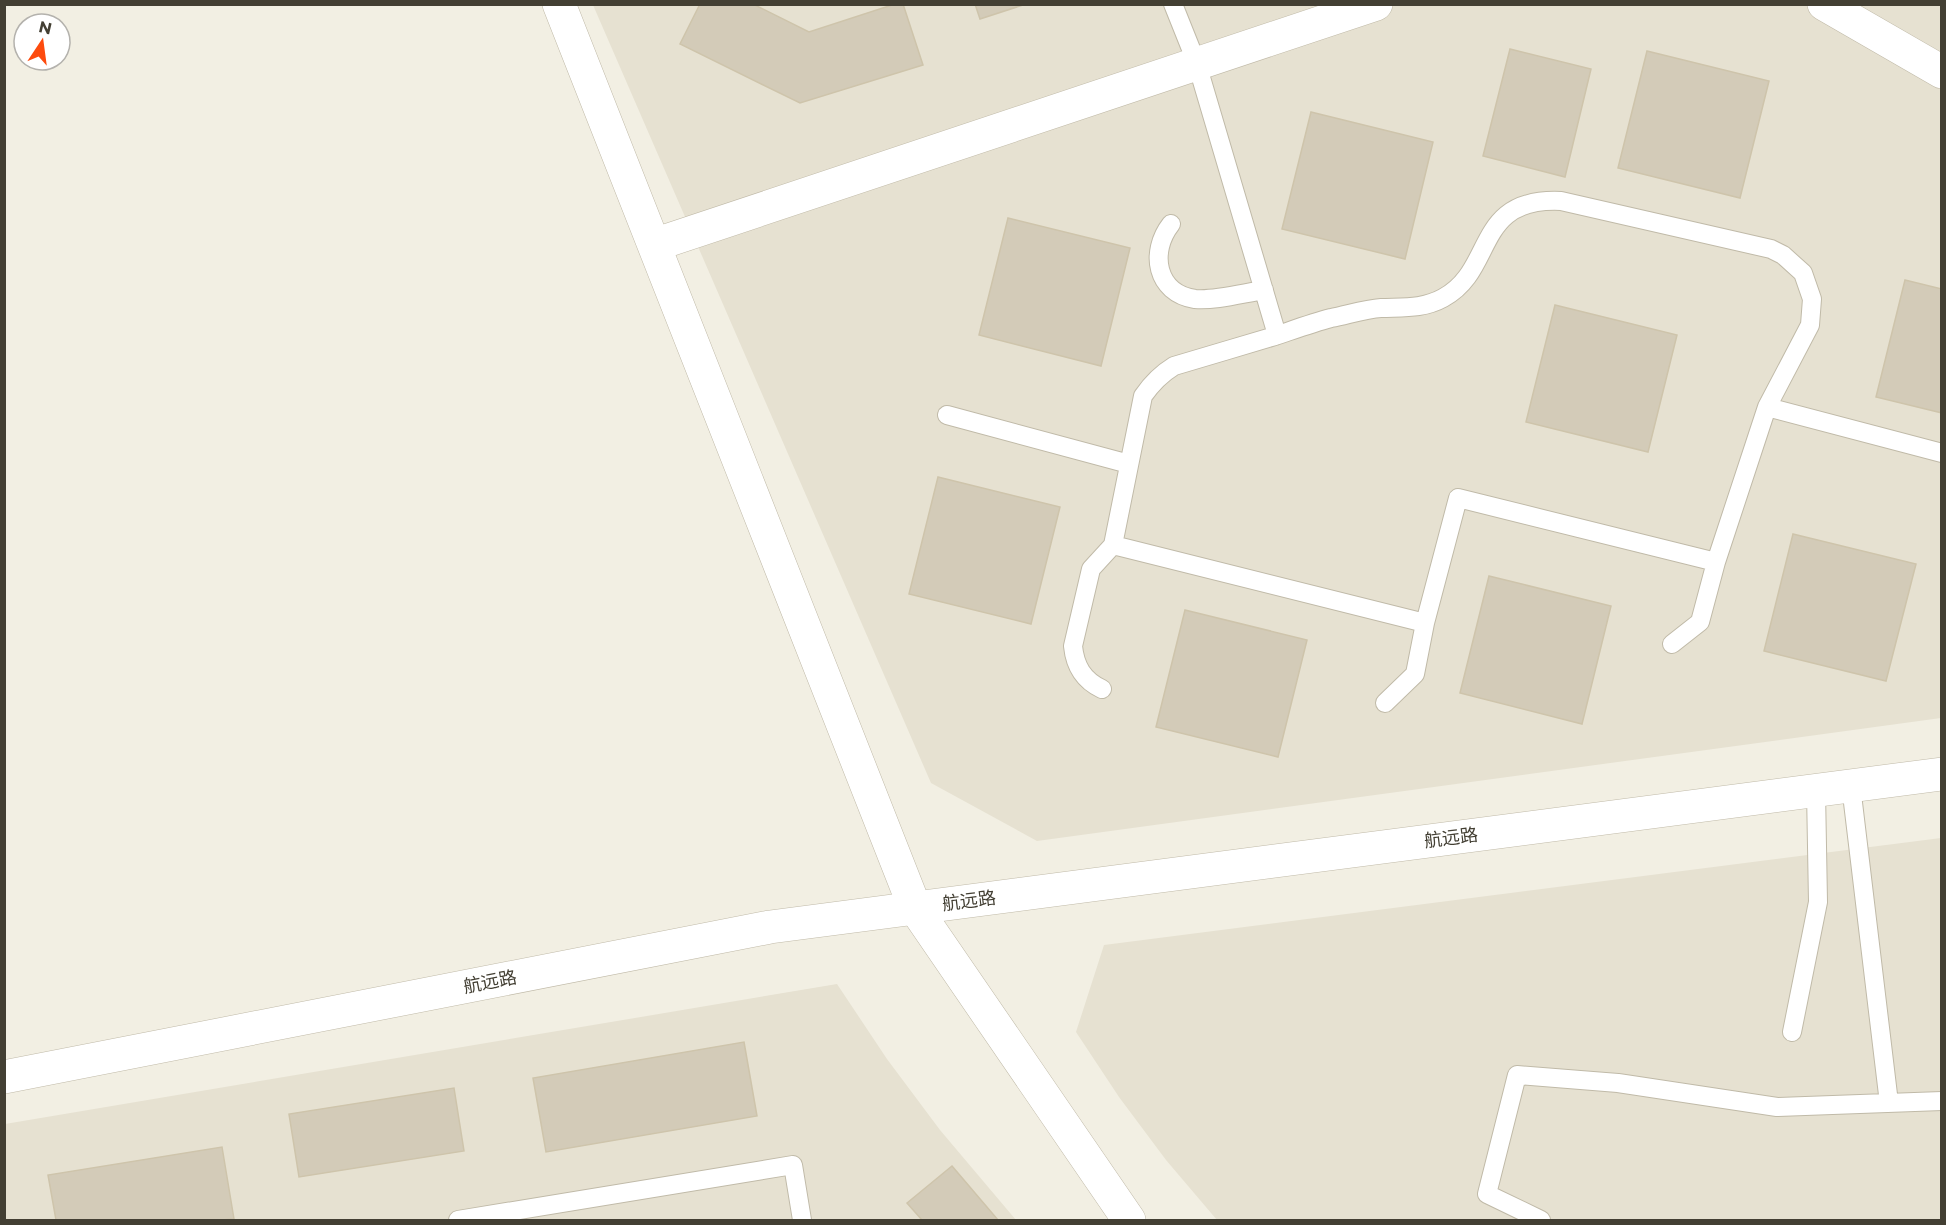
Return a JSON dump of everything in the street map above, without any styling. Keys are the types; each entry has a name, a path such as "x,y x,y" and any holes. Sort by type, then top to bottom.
{"street":[{"path":"559,4 915,908 1129,1221"},
{"path":"654,245 1376,4"},
{"path":"1824,4 1941,72"},
{"name":"航远路","path":"4,1077 770,927 1941,774"}],"lane":[{"path":"1173,4 1197,64 1277,335"},
{"path":"1102,689 1093,685 1079,670 1074,659 1073,646 1091,569 1113,545 1143,396 1152,383 1174,366 1329,319 1378,309 1428,305 1445,298 1459,286 1491,231 1503,218 1518,207 1546,200 1561,201 1771,249 1794,263 1803,273 1809,285 1813,312 1810,325 1767,407 1716,562 1700,622 1672,644"},
{"path":"1171,224 1161,239 1157,257 1161,274 1173,289 1196,299 1264,290"},
{"path":"1767,407 1941,453"},
{"path":"947,415 1129,464"},
{"path":"1385,703 1415,674 1425,623 1458,498 1716,562"},
{"path":"1113,545 1425,623"},
{"path":"1851,786 1889,1103"},
{"path":"1792,1032 1818,902 1816,791"},
{"path":"1541,1221 1487,1194 1517,1075 1618,1083 1777,1107 1941,1101"},
{"path":"458,1221 792,1165 802,1221"}],"shaded area":[{"path":"593,5 1941,5 1941,718 1037,841 931,783"},
{"path":"1941,838 1941,1220 1217,1220 1166,1160 1119,1097 1076,1032 1104,945"},
{"path":"837,984 887,1059 940,1130 1016,1220 5,1220 5,1124"}],"building":[{"path":"700,4 753,4 809,32 895,4 903,4 923,65 800,103 680,44"},
{"path":"975,4 1026,4 980,19"},
{"path":"1510,49 1591,69 1565,177 1483,156"},
{"path":"1647,51 1769,81 1740,198 1618,168"},
{"path":"1311,112 1433,142 1405,259 1282,229"},
{"path":"1008,218 1130,248 1101,366 979,335"},
{"path":"1905,280 1942,289 1942,413 1876,397"},
{"path":"1555,305 1677,335 1648,452 1526,422"},
{"path":"938,477 1060,507 1031,624 909,594"},
{"path":"1793,534 1916,564 1886,681 1764,651"},
{"path":"1489,576 1611,606 1582,724 1460,693"},
{"path":"1185,610 1307,640 1278,757 1156,727"},
{"path":"744,1042 757,1116 546,1152 533,1078"},
{"path":"454,1088 464,1151 299,1177 289,1114"},
{"path":"222,1147 234,1219 56,1220 48,1175"},
{"path":"952,1166 998,1220 922,1220 907,1203"}]}
